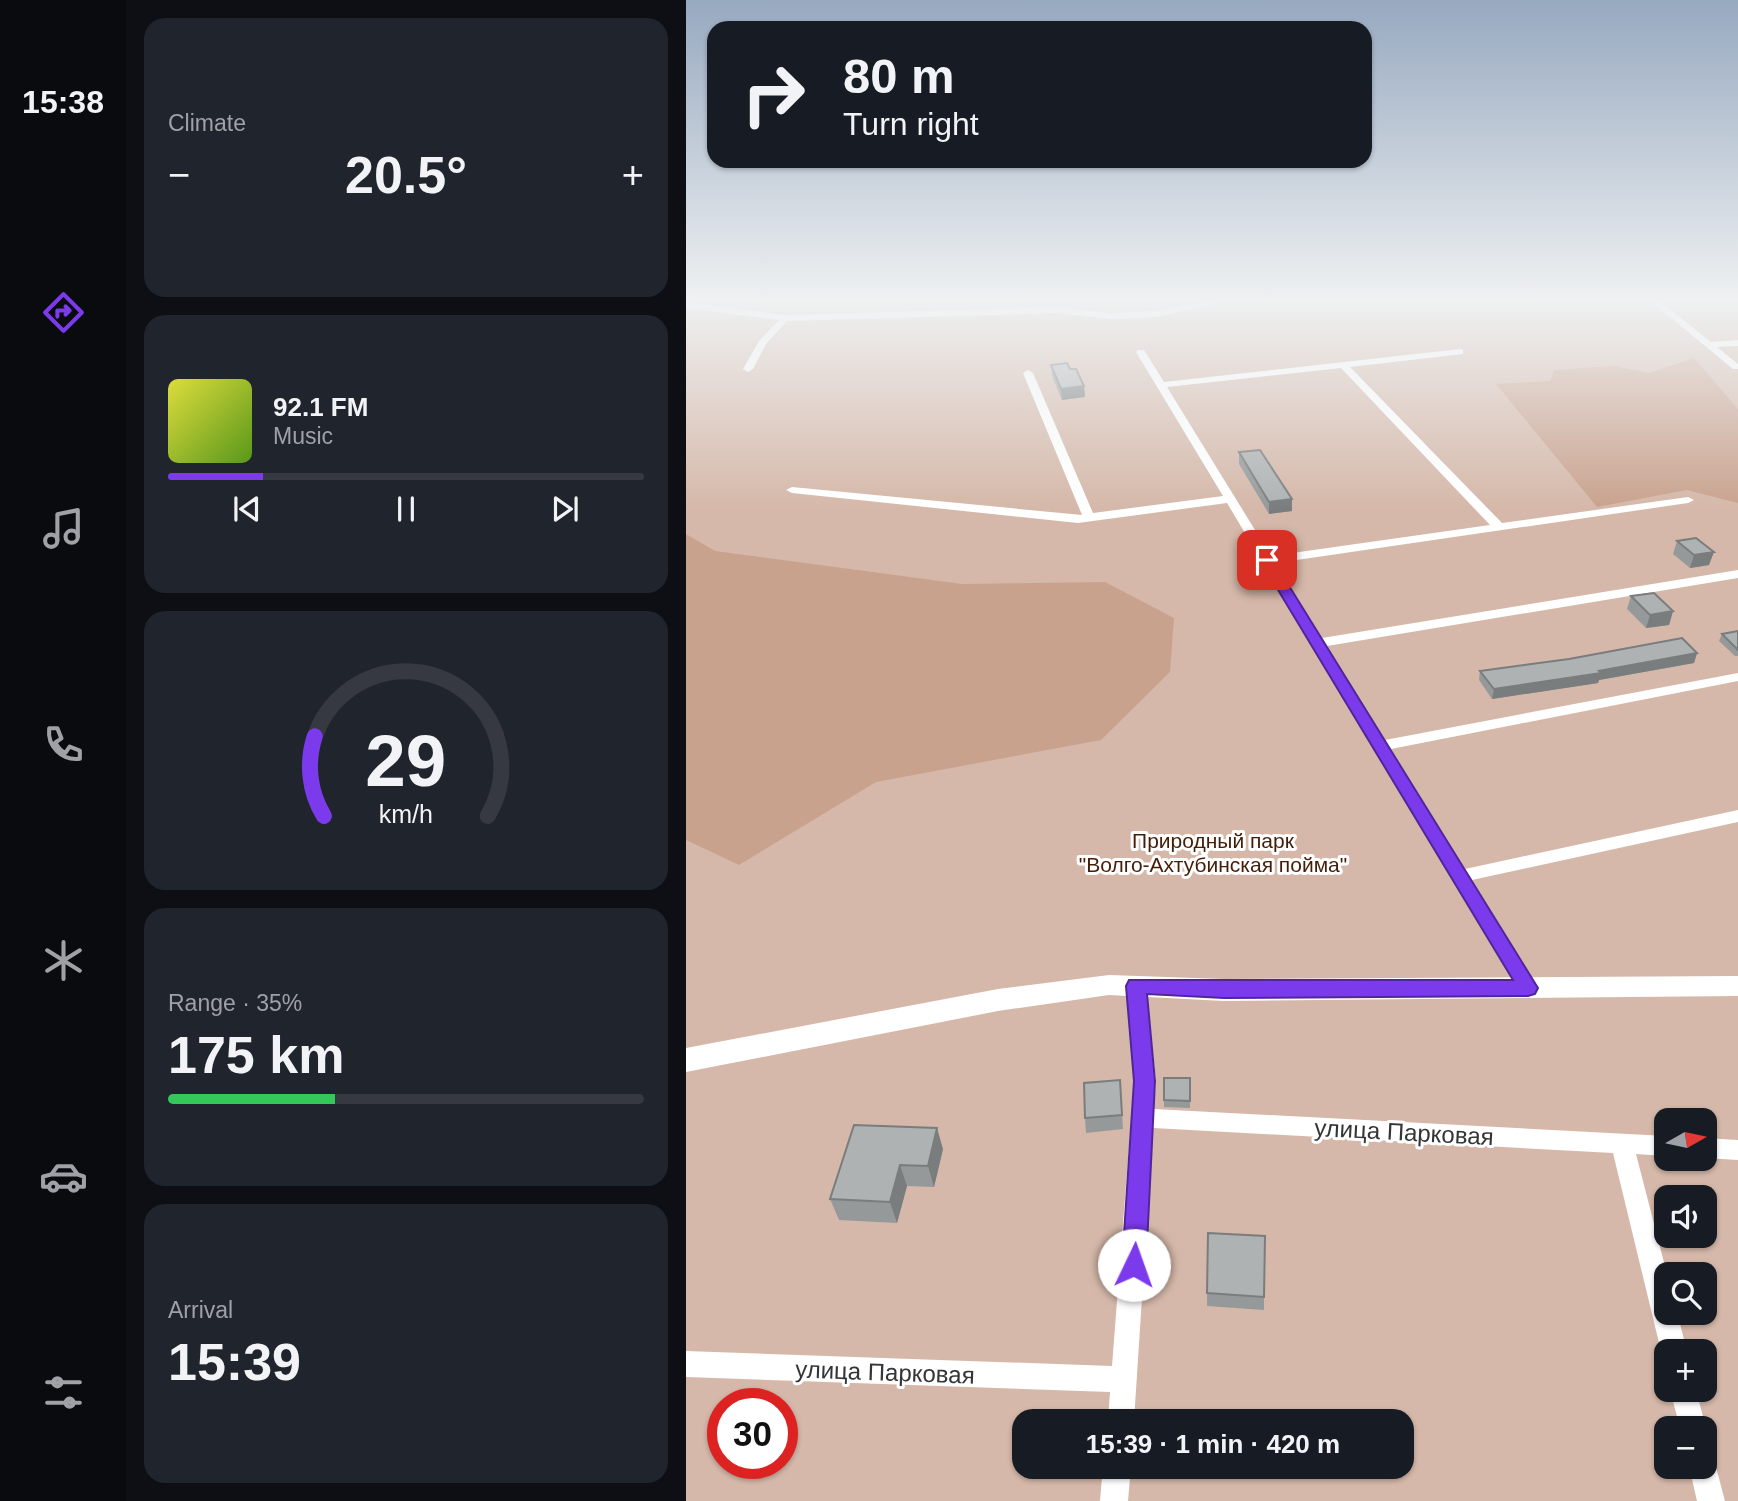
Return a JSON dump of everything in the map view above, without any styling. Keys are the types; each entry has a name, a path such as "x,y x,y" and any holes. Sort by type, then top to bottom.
{"street":[{"path":"1150,369 1528,988"},
{"path":"1160,385 1306,369"},
{"path":"1347,369 1499,527"},
{"path":"1028,373 1089,518"},
{"path":"792,490 1089,518 1230,499"},
{"path":"1267,560 1688,500"},
{"path":"1318,643 1738,573"},
{"path":"1380,746 1738,677"},
{"path":"1460,876 1738,816"},
{"path":"686,1060 998,1000 1109,985 1224,990 1738,986"},
{"path":"1122,1409 1145,1081 1136,986"},
{"name":"улица Парковая","path":"1143,1118 1654,1145"},
{"path":"1622,1144 1671,1339"},
{"path":"1717,1149 1738,1150"},
{"name":"улица Парковая","path":"686,1364 1125,1380"},
{"path":"1114,1501 1116,1479"},
{"path":"1706,1479 1711,1501"}],"green space":[{"name":"Природный парк \"Волго-Ахтубинская пойма\"","path":"686,369 1738,369 1738,1501 686,1501"}],"shaded area":[{"path":"1629,369 1650,373 1662,369 1704,369 1738,409 1738,503 1687,490 1597,507 1496,384 1550,381 1554,370"},
{"path":"686,534 715,551 962,584 1105,582 1174,618 1170,672 1101,740 876,782 739,865 686,840"}],"building":[{"path":"1053,369 1076,369 1084,386 1061,389"},
{"path":"1260,450 1292,499 1269,502 1239,452"},
{"path":"1696,538 1714,552 1694,555 1677,541"},
{"path":"1654,593 1673,611 1650,615 1631,596"},
{"path":"1738,631 1738,650 1722,634"},
{"path":"1682,638 1697,653 1599,671 1601,673 1494,689 1480,671 1569,659"},
{"path":"1164,1078 1190,1078 1190,1101 1164,1100"},
{"path":"1120,1080 1122,1115 1085,1118 1084,1083"},
{"path":"854,1125 937,1128 928,1166 900,1165 890,1202 830,1199"},
{"path":"1208,1233 1265,1236 1264,1297 1207,1293"}],"route":[{"path":"1134,1265 1145,1081 1136,986 1224,990 1528,988 1267,560"}]}
